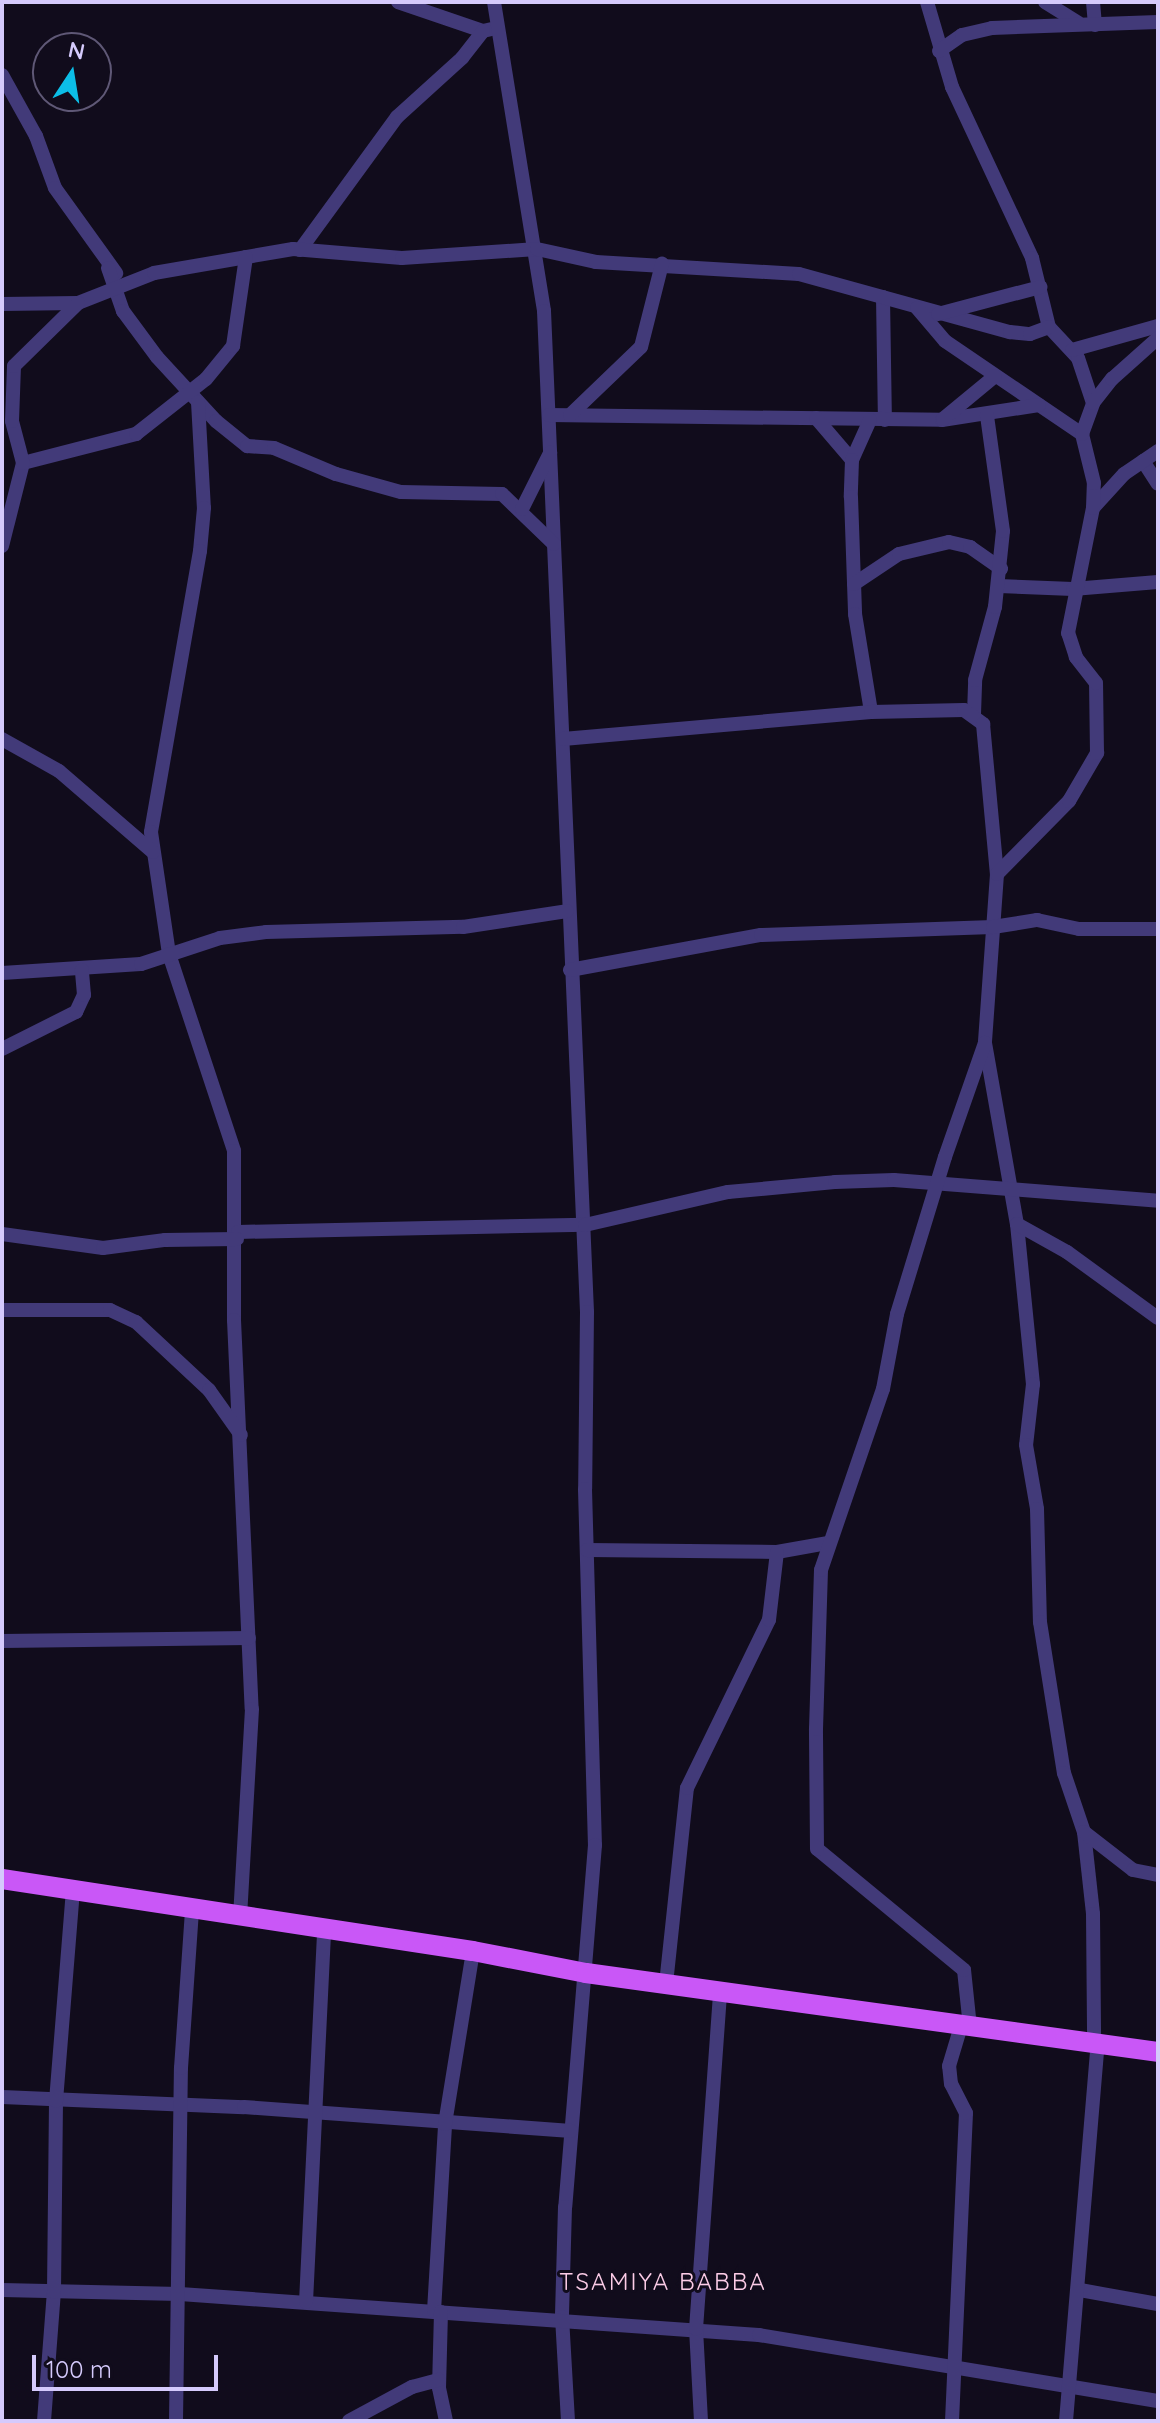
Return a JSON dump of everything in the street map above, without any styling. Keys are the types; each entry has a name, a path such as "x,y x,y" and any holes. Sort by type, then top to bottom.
{"main road":[{"path":"2,1879 192,1911 473,1951 586,1973 965,2026 1096,2040 1158,2052"}],"street":[{"path":"398,2 489,30"},
{"path":"494,2 489,30 537,249 551,453 567,911 585,1225 587,1550 595,1845 571,2131 562,2317 568,2421"},
{"path":"927,2 939,51 1032,258 1049,327 1072,350 1093,403"},
{"path":"1045,2 1088,25"},
{"path":"1088,25 1093,2"},
{"path":"939,51 962,35 992,28 1158,22"},
{"path":"300,250 397,117 489,30"},
{"path":"2,75 9,100 55,188 108,268 127,280"},
{"path":"2,546 23,463 7,420 15,363 78,303 127,280 300,250 402,258 537,249 568,259 799,274 1010,332 1030,334 1049,327"},
{"path":"23,463 136,434 194,397 233,346 246,257"},
{"path":"570,415 641,347 662,264"},
{"path":"108,268 111,287 140,334 194,397 247,446 274,448 323,470 401,492 488,490 522,509 554,544"},
{"path":"938,314 1040,287"},
{"path":"871,712 854,584 852,460 878,420 883,297"},
{"path":"2,304 78,303"},
{"path":"917,308 945,341 1082,434"},
{"path":"1072,350 1158,326"},
{"path":"997,874 1069,801 1097,753 1096,683 1076,657 1068,633 1073,589 1093,508 1094,483 1082,434 1093,403 1112,379 1158,338"},
{"path":"942,420 995,376"},
{"path":"194,397 203,522 151,832 169,954 234,1151 237,1236 234,1320 252,1709 240,1918"},
{"path":"549,415 942,420 1039,405"},
{"path":"987,415 1003,531 999,586 975,680 974,714 986,737 997,874 985,1043 1017,1224 1033,1384 1026,1445 1037,1509 1040,1622 1064,1773 1084,1832 1093,1914 1096,2040 1080,2290 1066,2421"},
{"path":"816,418 852,460"},
{"path":"1093,508 1158,451"},
{"path":"522,509 551,453"},
{"path":"1143,461 1158,484"},
{"path":"854,584 899,554 949,542 970,547 1001,569"},
{"path":"999,586 1073,589 1158,582"},
{"path":"563,739 871,712 956,710 974,714"},
{"path":"2,739 59,771 153,852"},
{"path":"2,973 141,964 220,938 266,932 463,927 567,911"},
{"path":"570,970 736,937 993,927 1037,920 1079,929 1158,929"},
{"path":"2,1049 76,1012 84,995 82,970"},
{"path":"952,2421 966,2113 951,2084 949,2066 965,2026 964,1970 817,1849 821,1570 883,1389 897,1314 985,1043"},
{"path":"2,1234 103,1248 165,1240 237,1236 585,1225 728,1192 850,1181 997,1187 1012,1193 1158,1201"},
{"path":"1017,1224 1067,1252 1158,1318"},
{"path":"2,1310 110,1310 136,1322 209,1390 241,1435"},
{"path":"587,1550 777,1552 828,1543"},
{"path":"666,1984 687,1788 769,1620 777,1552"},
{"path":"2,1641 249,1638"},
{"path":"1084,1832 1133,1870 1158,1875"},
{"path":"44,2421 54,2292 56,2101 73,1891"},
{"path":"176,2421 181,2105 192,1911"},
{"path":"306,2302 311,2112 324,1931"},
{"path":"446,2421 439,2380 438,2312 445,2124 473,1951"},
{"path":"701,2421 696,2329 720,1991"},
{"path":"2,2097 311,2112 571,2131"},
{"path":"2,2290 180,2294 438,2312 562,2317 696,2329 955,2364 1158,2401"},
{"path":"1080,2290 1158,2304"},
{"path":"349,2421 412,2387 439,2380"}],"district":[{"name":"TSAMIYA BABBA","path":"663,2282"}]}
